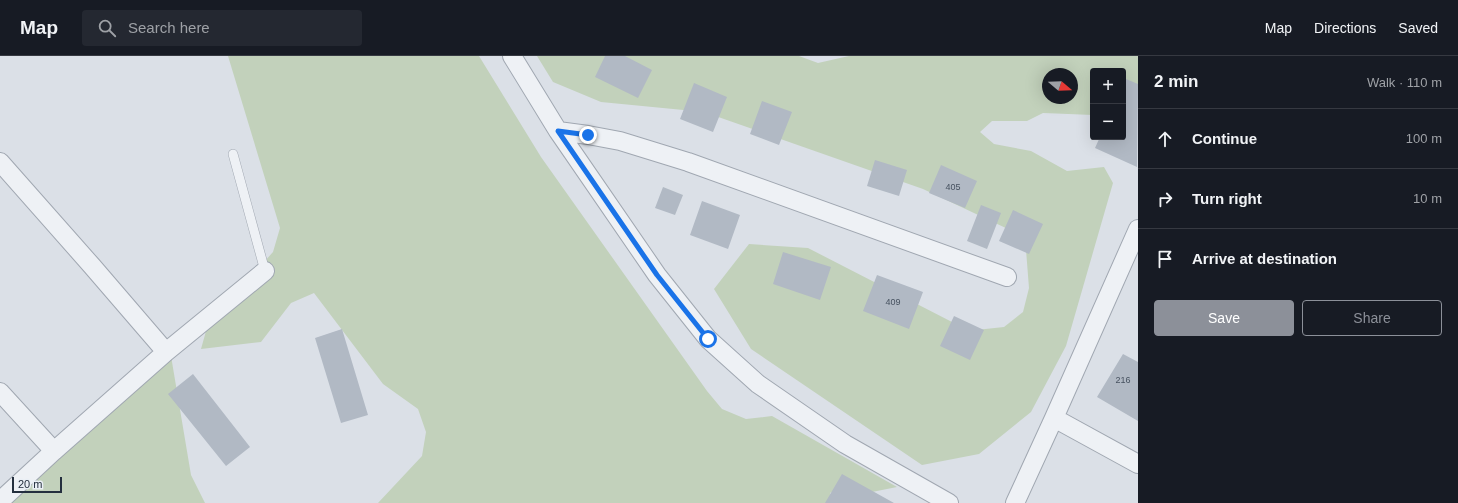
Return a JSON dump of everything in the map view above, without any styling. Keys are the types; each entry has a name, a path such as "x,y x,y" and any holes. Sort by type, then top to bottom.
{"street":[{"path":"512,56 558,131 657,275 708,339 758,384 845,444 949,503"},
{"path":"558,131 620,141 688,162 1007,277"},
{"path":"0,162 166,352"},
{"path":"1015,503 1138,229"},
{"path":"0,501 166,352 265,271"},
{"path":"0,392 54,451"},
{"path":"1054,418 1138,464"}],"lane":[{"path":"233,154 265,271"}],"green space":[{"path":"228,56 479,56 541,157 707,391 722,409 746,419 772,416 897,487 872,492 851,480 830,493 834,503 378,503 422,456 426,432 418,409 383,384 314,293 291,303 261,342 201,349 208,324 273,252 280,228"},
{"path":"537,56 799,56 818,63 849,56 1138,56 1138,85 1126,98 1126,68 1090,68 1090,115 1043,113 1027,121 992,121 980,132 994,144 1031,151 1067,171 1104,167 1113,183 1066,346 1031,412 979,454 922,465 751,349 714,289 749,244 808,248 952,322 976,330 1004,327 1023,312 1029,288 1025,237 923,189 704,112 601,102 553,82"},
{"path":"171,356 191,475 205,503 3,503"}],"building":[{"path":"605,56 625,56 652,70 638,98 595,77"},
{"path":"1126,79 1138,84 1137,167 1095,148 1099,140 1126,140"},
{"path":"694,83 727,97 713,132 680,119"},
{"path":"762,101 792,112 779,145 750,134"},
{"path":"875,160 907,170 899,196 867,186"},
{"path":"941,165 977,181 965,208 929,193"},
{"path":"663,187 683,195 675,215 655,208"},
{"path":"702,201 740,215 728,249 690,235"},
{"path":"981,205 1001,213 987,249 967,241"},
{"path":"1013,210 1043,224 1029,254 999,241"},
{"path":"783,252 831,267 820,300 773,284"},
{"path":"877,275 923,292 909,329 863,311"},
{"path":"954,316 984,330 970,360 940,346"},
{"path":"342,329 368,415 341,423 315,338"},
{"path":"1123,354 1138,362 1138,421 1097,397"},
{"path":"193,374 250,447 226,466 168,394"},
{"path":"842,474 894,503 825,503"}],"route":[{"path":"588,135 558,131 657,275 708,339"}]}
